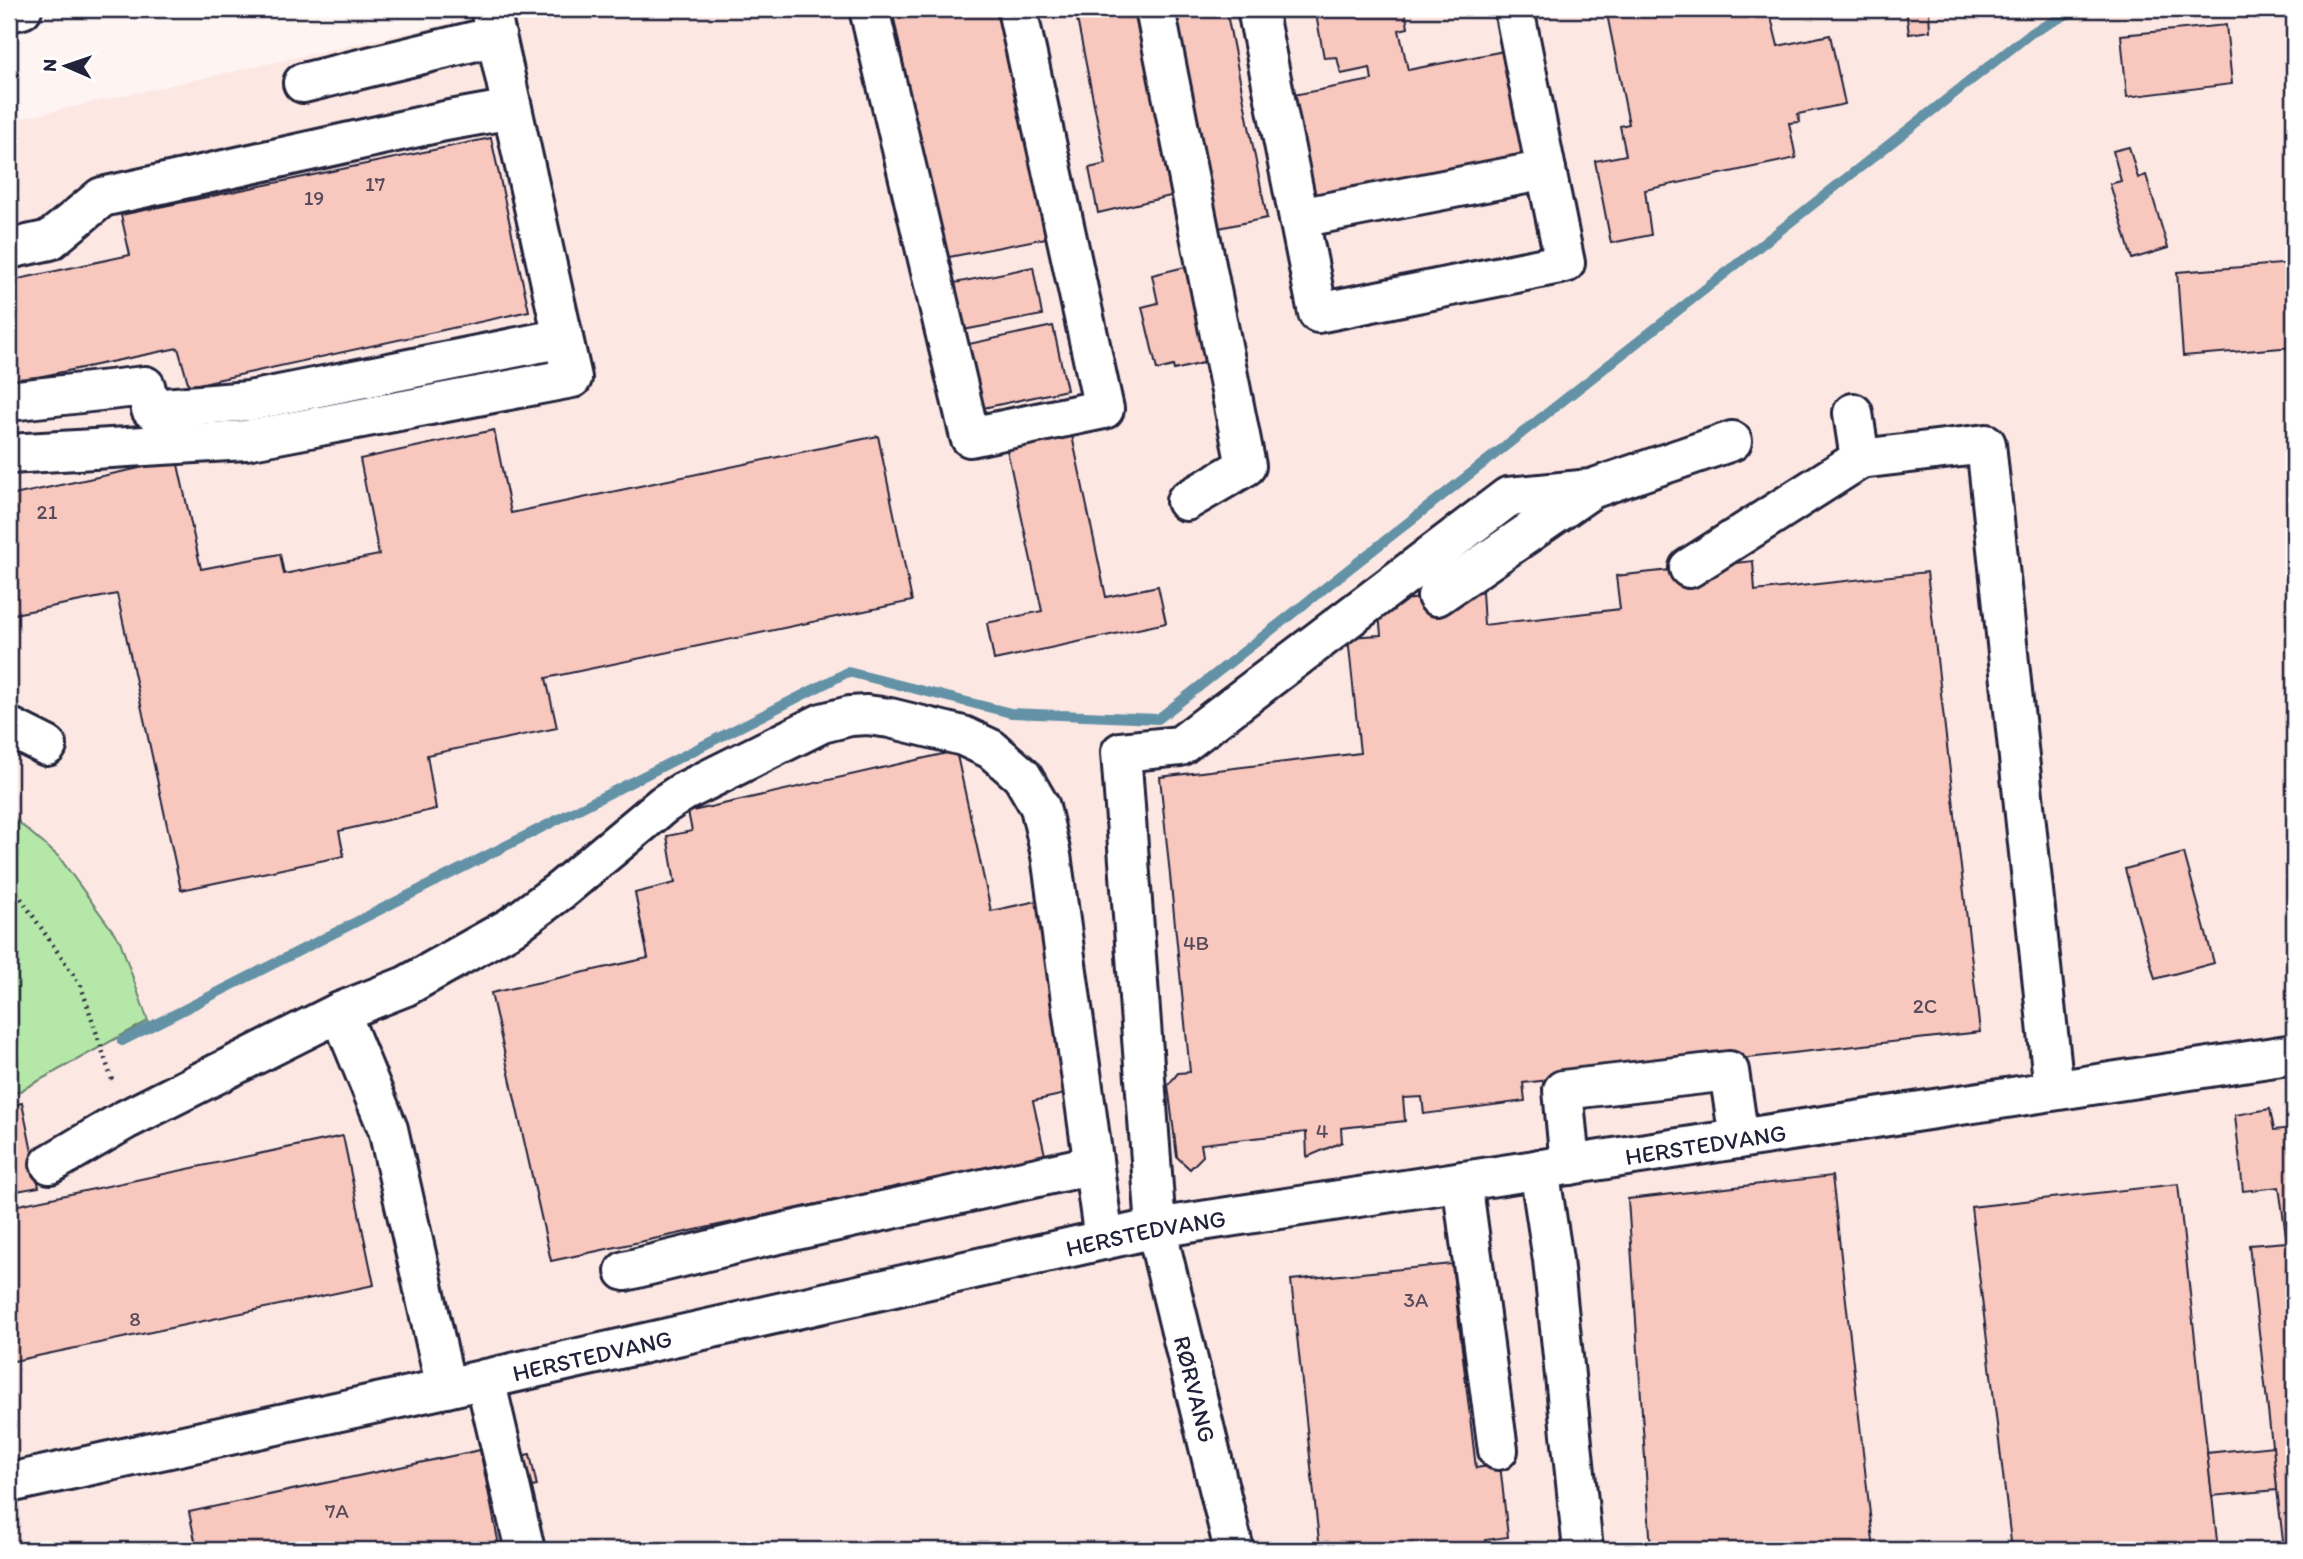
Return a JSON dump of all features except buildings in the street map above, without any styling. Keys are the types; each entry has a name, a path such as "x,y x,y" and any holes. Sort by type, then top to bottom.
{"street":[{"path":"9,12 22,9"},
{"path":"869,9 970,437 1104,409 1017,9"},
{"path":"1155,9 1246,467 1186,501"},
{"path":"1257,9 1318,313 1565,263 1514,9"},
{"path":"9,454 246,440 572,378 493,23 303,83"},
{"path":"9,249 50,240 103,197 445,121 512,109"},
{"path":"1299,218 1546,170"},
{"path":"9,401 145,386 151,409 249,401 563,338"},
{"path":"1853,413 1860,459"},
{"path":"1437,596 1591,489 1732,441"},
{"path":"1689,568 1860,459 1986,444 2053,1090"},
{"name":"RØRVANG","path":"1234,1550 1156,1228 1121,752 1180,746 1508,497 1591,489"},
{"path":"50,1164 125,1120 340,1012 406,986 511,926 561,890 663,805 683,792 822,723 859,715 890,718 963,736 990,749 1023,776 1040,807 1051,855 1104,1240"},
{"path":"9,727 47,746"},
{"path":"340,1012 388,1129 446,1388"},
{"name":"HERSTEDVANG","path":"9,1483 485,1380 1156,1228 2294,1054"},
{"path":"1583,1550 1553,1259 1555,1167 1563,1090 1729,1071 1739,1139"},
{"path":"625,1271 760,1238 1092,1165"},
{"path":"1462,1181 1498,1450"},
{"path":"485,1380 525,1550"}],"path":[{"path":"9,881 81,986 125,1120"}],"shaded area":[{"path":"514,9 2294,9 2294,1550 9,1550 9,121"}],"green space":[{"path":"9,814 59,857 120,941 148,1021 9,1097"}],"waterway":[{"path":"122,1041 848,672 1011,713 1158,719 2031,33 2073,11 2089,9"}]}
